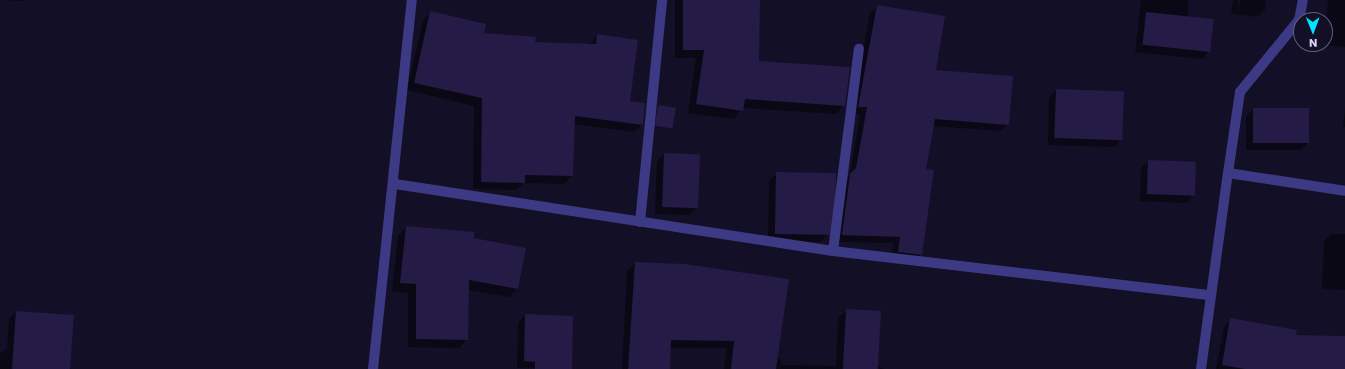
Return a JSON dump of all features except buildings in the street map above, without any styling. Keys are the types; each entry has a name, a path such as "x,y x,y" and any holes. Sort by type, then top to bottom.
{"street":[{"path":"373,369 395,184 412,0"},
{"path":"640,222 662,0"},
{"path":"1201,369 1210,295 1240,92 1299,20 1303,0"},
{"path":"834,252 859,49"},
{"path":"1228,173 1345,191"},
{"path":"395,184 834,252 1210,295"}]}
